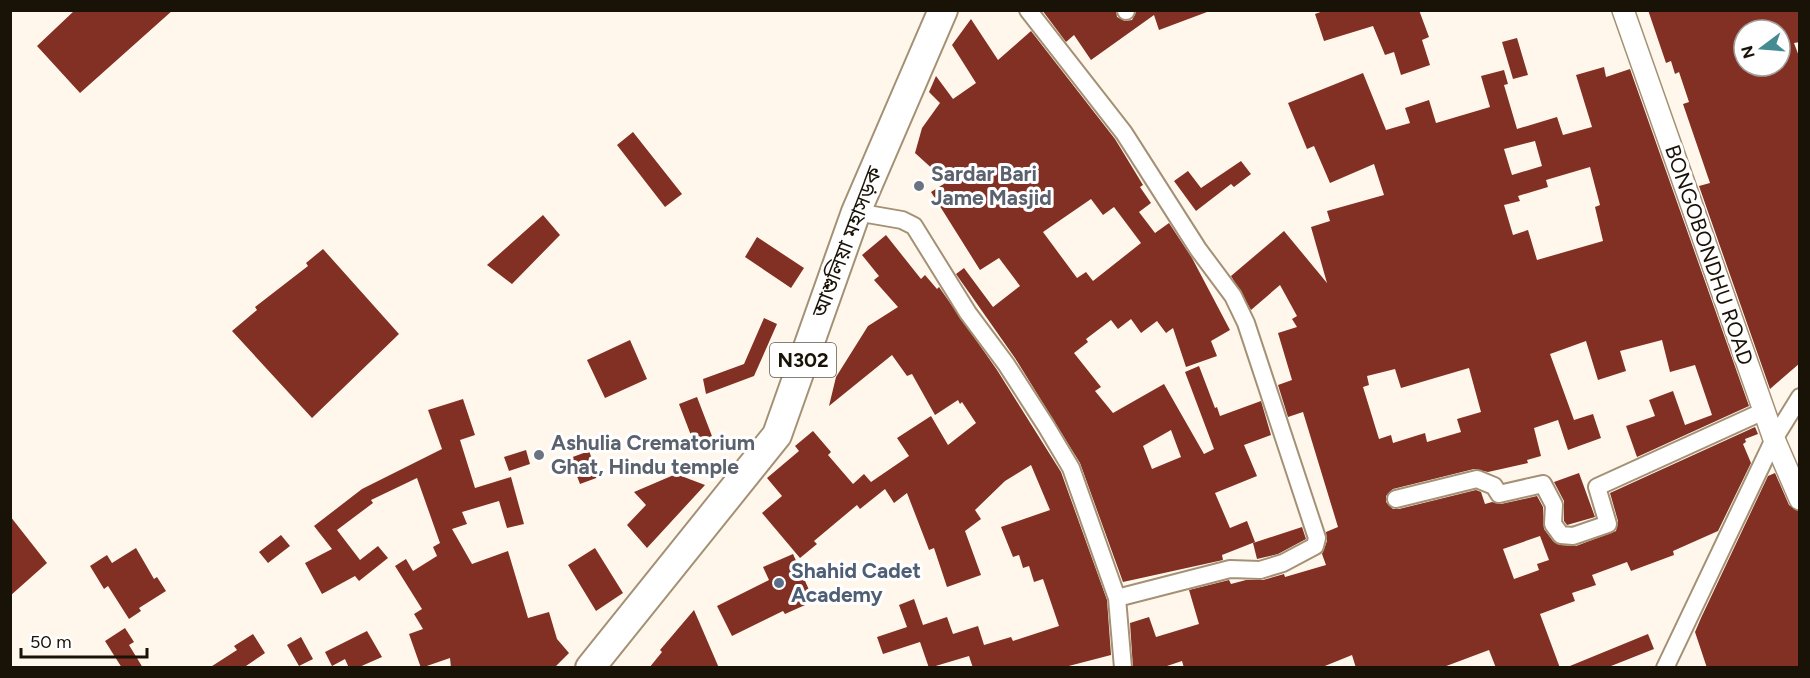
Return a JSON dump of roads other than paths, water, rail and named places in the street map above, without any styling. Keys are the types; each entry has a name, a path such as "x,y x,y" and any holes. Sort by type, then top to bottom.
{"highway":[{"name":"আশুলিয়া মহাসড়ক","path":"590,668 777,435 856,212 943,10"}],"street":[{"path":"1028,10 1124,133 1198,249 1233,296 1246,323 1317,538 1315,546 1283,563 1260,570 1230,569 1117,598"},
{"name":"BONGOBONDHU ROAD","path":"1623,10 1774,440 1800,498"},
{"path":"856,212 902,220 914,226 968,313 1012,373 1071,468 1117,598 1123,668"},
{"path":"1665,668 1774,440 1800,397"},
{"path":"1396,499 1478,479 1494,486 1499,494 1543,484 1554,506 1553,524 1561,535 1573,536 1608,524 1597,487 1764,411"}],"place":[{"name":"Sardar Bari Jame Masjid","path":"919,186"},
{"name":"Ashulia Crematorium Ghat, Hindu temple","path":"539,455"},
{"name":"Shahid Cadet Academy","path":"779,583"}]}
